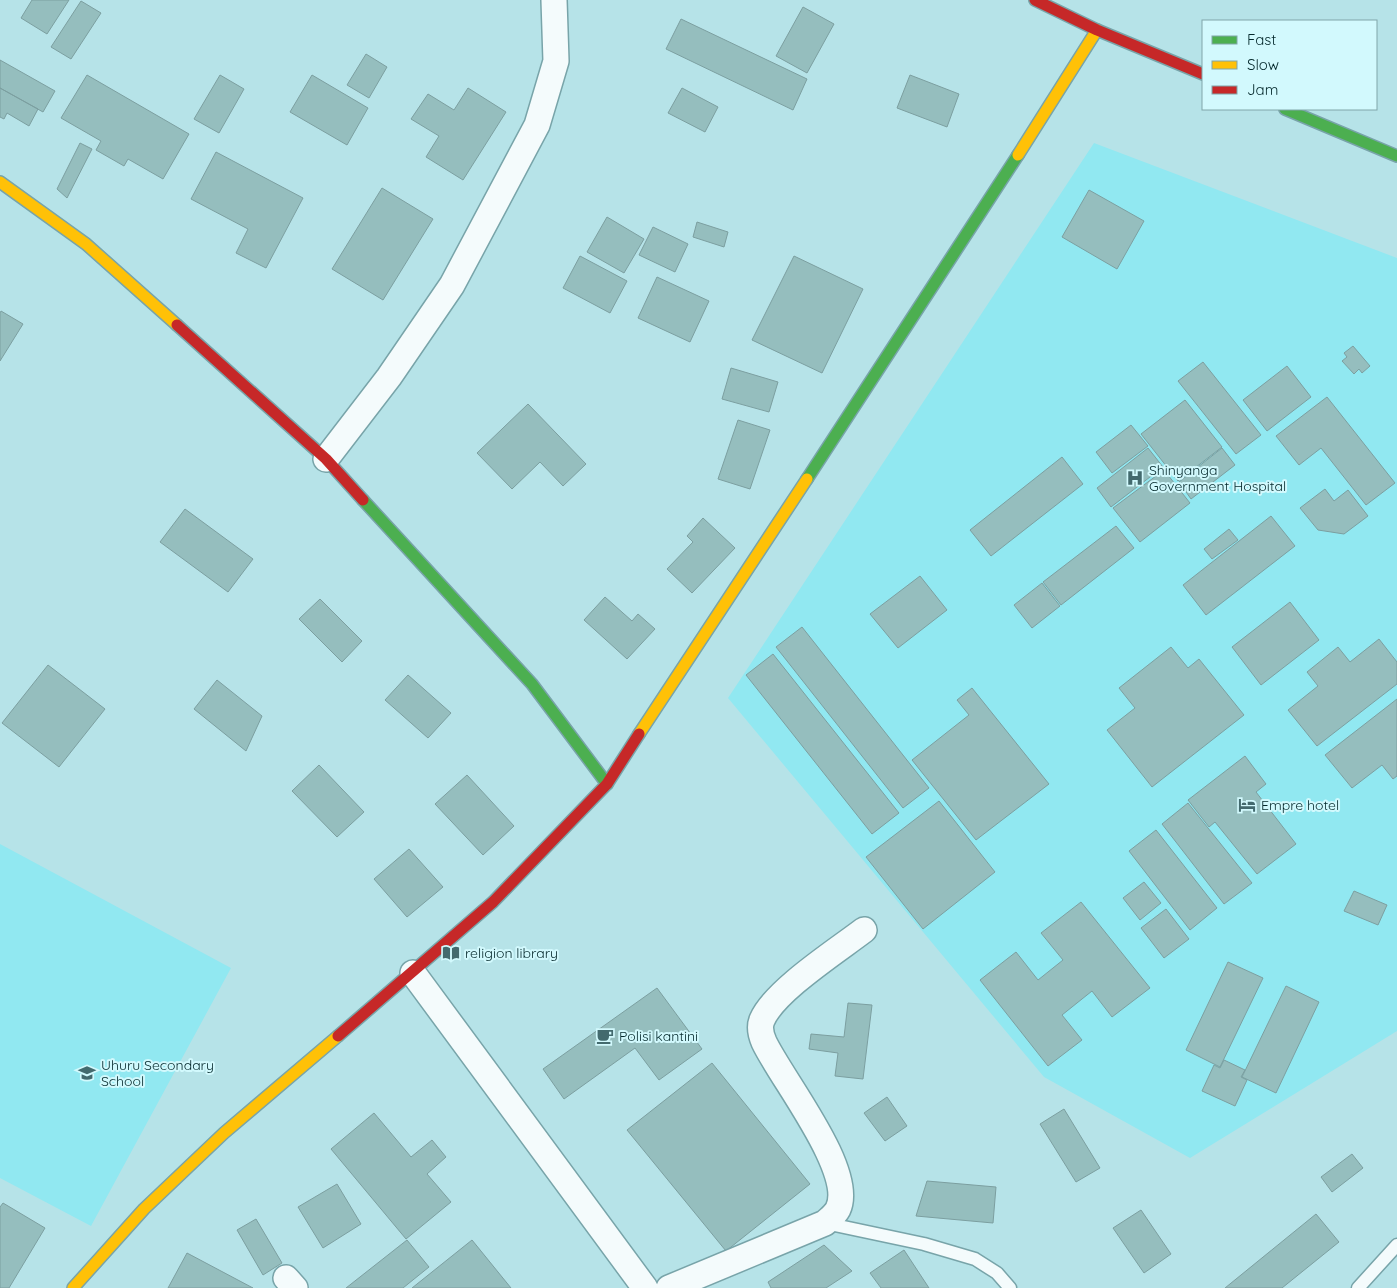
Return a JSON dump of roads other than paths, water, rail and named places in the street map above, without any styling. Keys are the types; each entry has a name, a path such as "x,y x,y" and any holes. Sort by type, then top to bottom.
{"street":[{"path":"326,459 389,377 452,285 536,125 556,61 554,0"},
{"path":"1035,0 1097,30 1202,74"},
{"path":"73,1288 144,1209 224,1134 414,973 493,902 607,784 1017,156 1097,30"},
{"path":"1287,110 1397,156"},
{"path":"0,182 86,244 326,459 532,684 607,784"},
{"path":"669,1288 825,1223 838,1209 840,1198 838,1179 812,1118 764,1043 760,1028 768,1010 787,989 864,930"},
{"path":"414,973 645,1288"}],"lane":[{"path":"825,1223 924,1244 975,1259 998,1273 1010,1288"},
{"path":"1358,1288 1397,1245"}],"place":[{"name":"Shinyanga Government Hospital","path":"1135,478"},
{"name":"Empre hotel","path":"1247,805"},
{"name":"religion library","path":"451,953"},
{"name":"Polisi kantini","path":"605,1036"},
{"name":"Uhuru Secondary School","path":"87,1073"}]}
